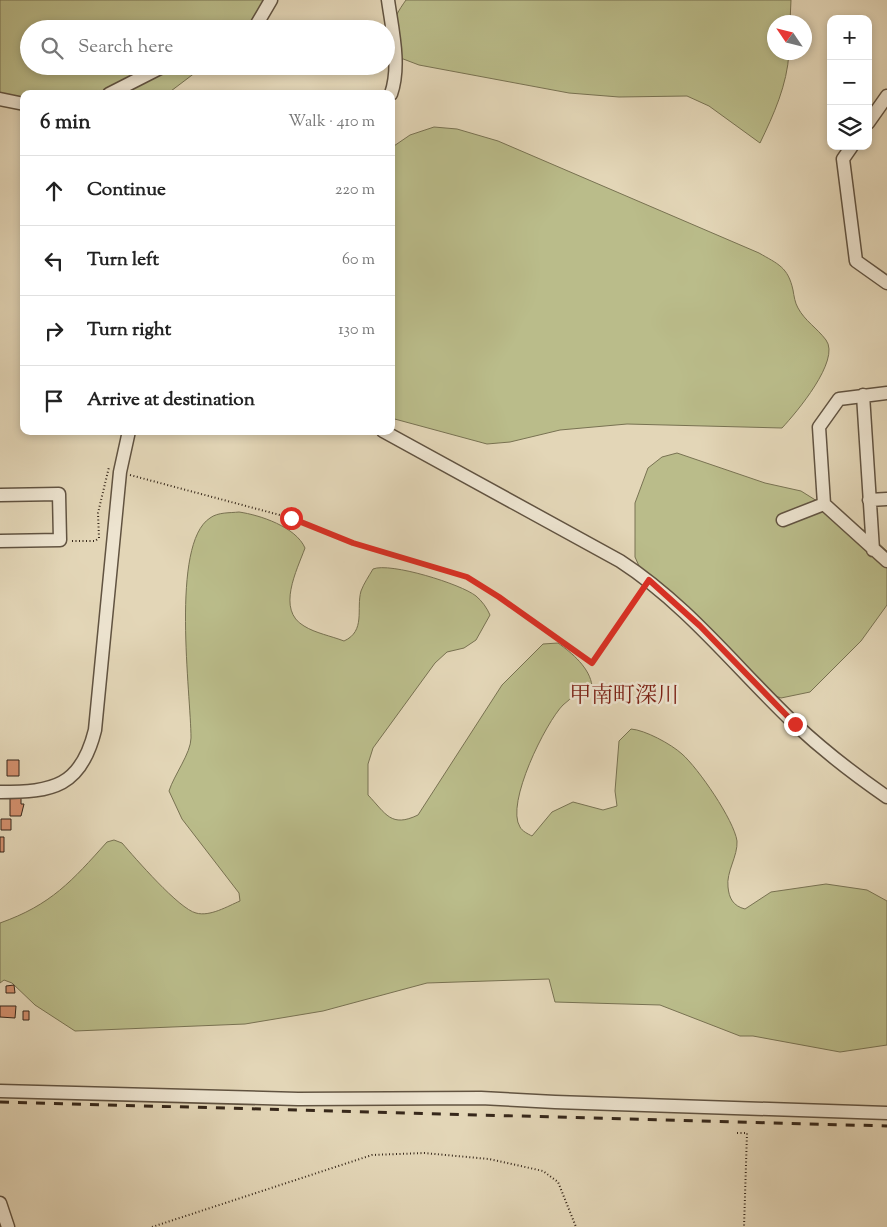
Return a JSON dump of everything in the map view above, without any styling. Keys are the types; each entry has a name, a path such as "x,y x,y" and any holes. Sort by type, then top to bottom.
{"street":[{"path":"259,20 271,0"},
{"path":"388,0 391,20"},
{"path":"117,90 146,75"},
{"path":"392,90 394,75"},
{"path":"872,117 887,96"},
{"path":"0,99 20,103"},
{"path":"849,150 843,159 856,261 887,284"},
{"path":"887,393 839,399 819,427 824,504 887,561"},
{"path":"863,395 873,550"},
{"path":"0,792 35,792 60,784 78,769 89,752 95,730 120,472 128,435"},
{"path":"390,435 620,561 649,580 700,626 795,724 852,772 887,797"},
{"path":"0,495 59,494 60,540 0,541"},
{"path":"870,500 887,499"},
{"path":"783,520 824,504"},
{"path":"0,1091 298,1099 481,1098 887,1113"},
{"path":"0,1203 8,1227"}],"path":[{"path":"60,540 95,541 99,538 98,513 109,466"},
{"path":"120,472 291,518 353,543 467,577 499,597 592,663 649,580"},
{"path":"737,1133 747,1134 744,1227"},
{"path":"152,1227 372,1155 424,1153 489,1159 543,1171 558,1182 576,1227"}],"green space":[{"path":"0,0 273,0 256,20 20,20 20,75 192,75 172,90 20,90 20,104 0,103"},
{"path":"406,0 791,0 790,15 767,15 767,60 788,60 779,99 760,143 709,106 687,96 619,97 569,93 419,65 398,57 395,49 394,20"},
{"path":"434,127 457,129 498,141 759,253 777,263 785,271 791,282 798,308 826,340 829,349 827,360 815,386 782,428 627,424 560,430 510,442 487,444 395,419 395,145 410,135"},
{"path":"677,453 765,483 801,491 865,531 887,551 887,605 861,641 810,692 781,698 755,688 643,575 635,557 635,503 648,468 662,457"},
{"path":"239,512 267,519 286,528 294,534 305,548 294,578 290,600 291,610 296,619 313,631 344,641 351,637 358,626 362,588 373,569 382,568 409,571 456,586 476,596 489,612 490,615 476,640 464,648 447,652 435,663 373,748 368,764 368,795 385,813 390,817 401,820 418,815 502,685 543,644 558,643 584,667 591,679 592,686 563,705 538,745 518,801 517,816 520,827 532,836 552,812 573,802 603,810 617,806 615,791 619,741 631,729 665,742 682,754 697,771 722,808 734,832 737,847 728,887 729,895 737,906 745,909 771,892 826,884 867,890 887,901 887,1045 840,1052 753,1036 740,1036 660,1005 555,1002 549,979 427,983 323,1011 245,1024 75,1031 35,1005 12,983 4,980 0,983 0,923 18,916 47,900 83,869 107,842 114,840 122,843 169,893 188,909 196,913 207,914 240,901 239,893 182,819 169,791 188,750 191,738 186,656 186,588 190,557 198,533 210,518 220,514"}],"building":[{"path":"7,760 19,760 19,776 7,776"},
{"path":"10,794 21,794 21,804 24,804 21,816 10,816"},
{"path":"1,819 11,819 11,830 1,830"},
{"path":"0,837 4,837 4,852 0,852"},
{"path":"14,985 15,993 6,993 6,986"},
{"path":"0,1006 16,1006 15,1018 0,1017"},
{"path":"23,1011 29,1011 29,1020 23,1020"}],"railway":[{"path":"0,1102 887,1126"}],"district":[{"name":"甲南町深川","path":"624,694"}],"route":[{"path":"291,518 353,543 467,577 499,597 592,663 649,580 700,626 795,724"}]}
